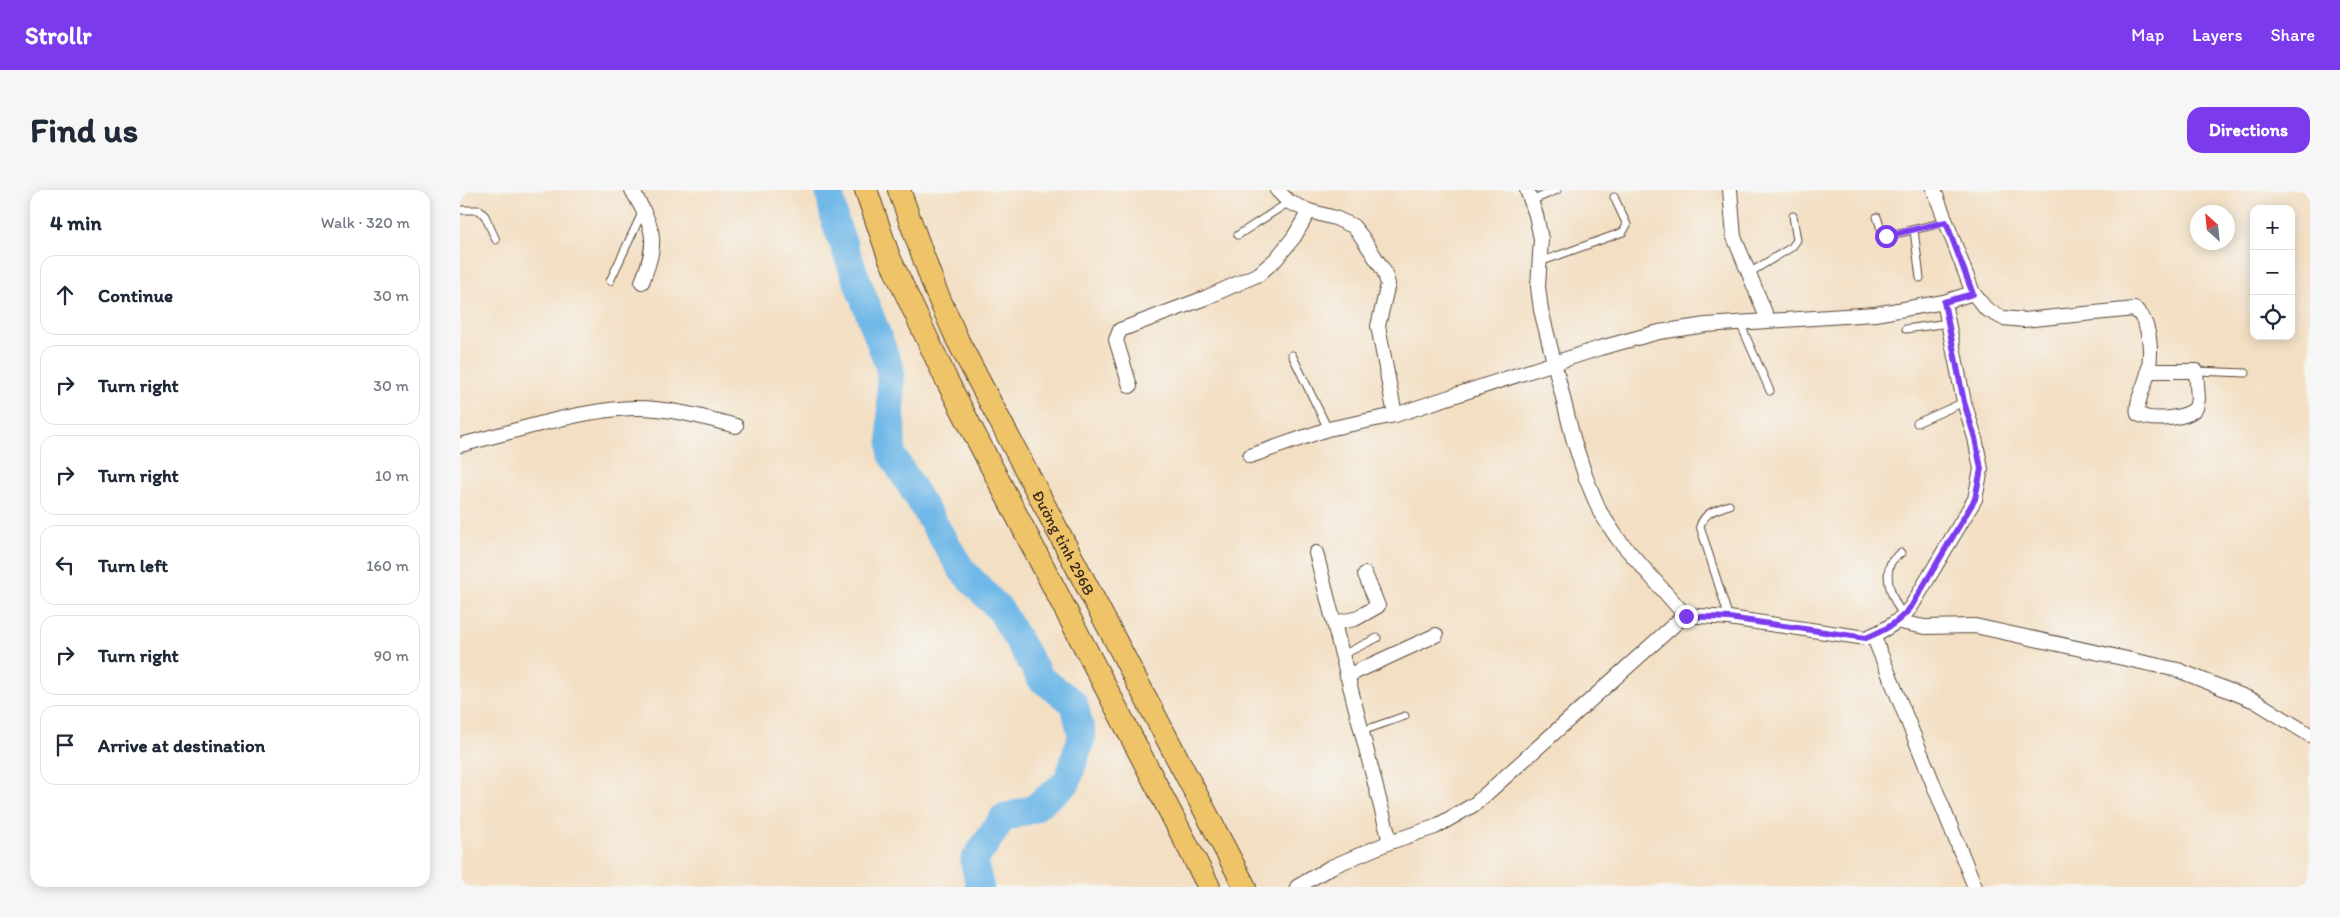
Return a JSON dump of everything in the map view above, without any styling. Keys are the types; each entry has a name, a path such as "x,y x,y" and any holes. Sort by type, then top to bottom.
{"main road":[{"name":"Đường tỉnh 296B","path":"866,190 889,257 946,380 1209,887"},
{"name":"Đường tỉnh 296B","path":"899,190 935,289 958,341 1245,887"}],"street":[{"path":"632,190 654,238 651,260 642,282"},
{"path":"1277,190 1289,202 1308,211 1335,218 1353,226 1384,271 1388,284 1378,326 1394,415"},
{"path":"1730,190 1734,238 1768,320"},
{"path":"1934,190 1973,294 1986,308 2002,318 2024,320 2135,309 2143,315 2147,325 2149,344 2149,371 2137,410 2142,416 2153,418 2183,416 2192,411 2198,399 2196,372 2149,371"},
{"path":"1529,196 1541,239 1539,295 1554,363 1573,438 1600,512 1618,539 1686,616"},
{"path":"1130,386 1116,340 1120,330 1205,298 1259,274 1276,259 1294,237 1308,211"},
{"path":"1250,456 1328,429 1394,415 1554,363 1660,332 1740,322 1875,314 1944,302 1973,294"},
{"path":"1297,887 1331,867 1390,842 1435,827 1475,804 1686,616 1729,618 1866,638 1902,619 1975,499 1981,469 1975,438 1964,402 1944,302"},
{"path":"460,445 584,414 635,408 683,412 736,426"},
{"path":"1316,553 1390,842"},
{"path":"1334,623 1356,619 1378,606 1365,574"},
{"path":"1902,619 1925,627 1975,626 2178,670 2248,698 2310,735"},
{"path":"1347,676 1436,635"},
{"path":"1873,635 1974,887"}],"lane":[{"path":"1529,196 1557,190"},
{"path":"1539,262 1623,232 1627,225 1614,197"},
{"path":"1238,235 1289,202"},
{"path":"460,210 479,210 485,216 496,240"},
{"path":"610,281 643,211"},
{"path":"1749,273 1792,247 1796,240 1793,216"},
{"path":"1877,216 1882,232 1886,236 1946,222"},
{"path":"1914,230 1920,278"},
{"path":"1740,322 1770,391"},
{"path":"1906,329 1949,322"},
{"path":"1292,355 1328,429"},
{"path":"2196,372 2246,372"},
{"path":"1918,423 1964,402"},
{"path":"1728,505 1711,511 1703,518 1700,526 1729,618"},
{"path":"1901,553 1890,563 1889,571 1890,586 1902,619"},
{"path":"1342,655 1377,638"},
{"path":"1362,731 1405,716"}],"waterway":[{"path":"829,190 835,222 890,369 892,455 962,570 1001,611 1041,679 1074,703 1082,736 1067,782 1033,809 1003,818 974,861 980,887"}],"route":[{"path":"1686,616 1729,618 1797,626 1866,638 1885,631 1899,622 1911,607 1975,499 1981,469 1975,438 1964,402 1944,302 1973,294 1946,222 1886,236"}]}
